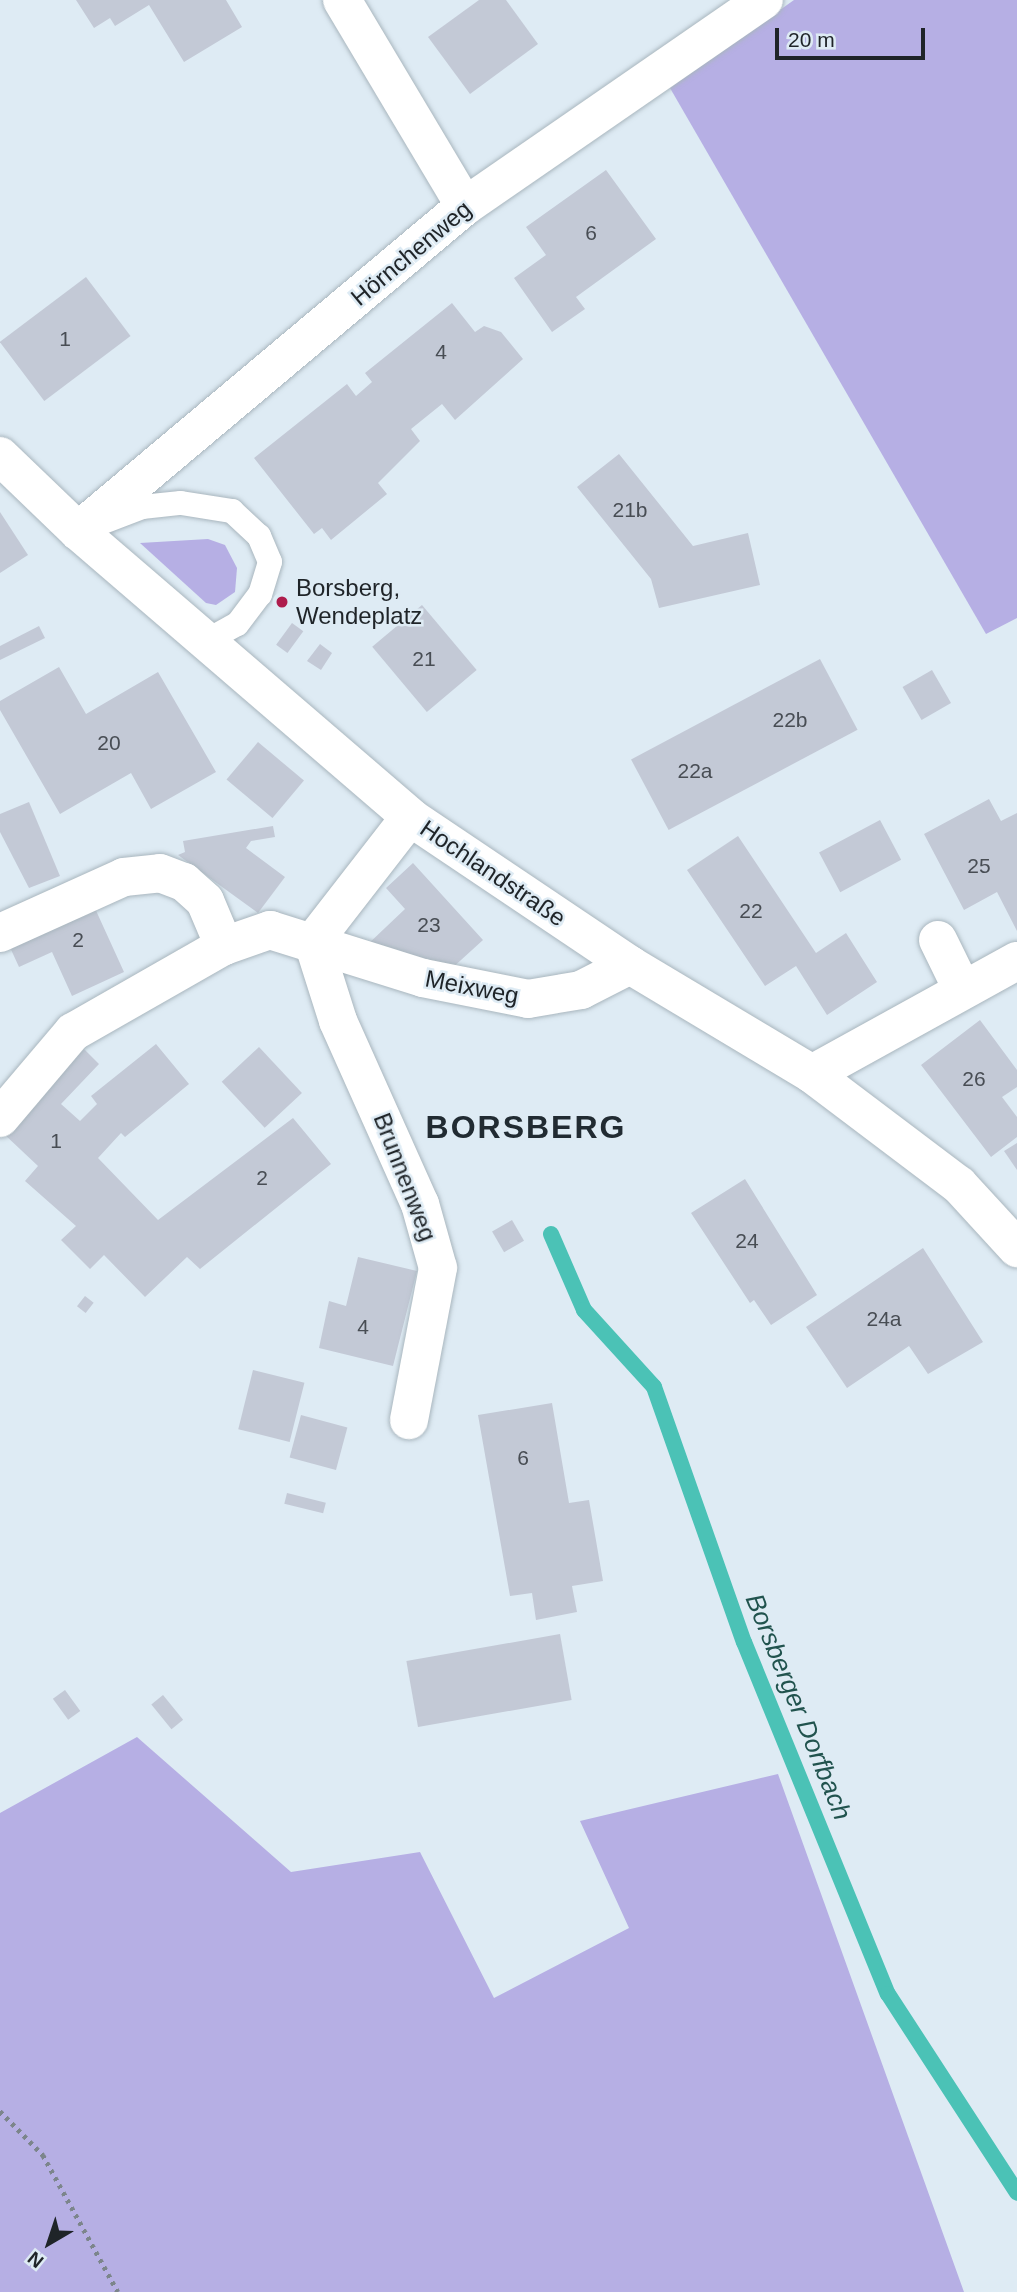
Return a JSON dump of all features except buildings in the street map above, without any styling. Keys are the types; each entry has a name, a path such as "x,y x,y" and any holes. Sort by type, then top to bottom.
{"street":[{"path":"342,0 466,206"},
{"name":"Hörnchenweg","path":"78,531 466,206 764,0"},
{"name":"Hochlandstraße","path":"0,456 78,531 204,642 410,817 630,965 811,1074 959,1185 1017,1248"},
{"path":"313,942 410,817"},
{"path":"0,933 140,872 160,873 189,886 205,901 224,946"},
{"name":"Meixweg","path":"0,1118 73,1032 224,946 270,930 423,978 528,999 581,990 630,965"},
{"path":"938,940 962,989"},
{"name":"Brunnenweg","path":"313,942 338,1021 420,1203 438,1268 409,1420"},
{"path":"811,1074 1017,961"}],"lane":[{"path":"78,531 142,507 181,503 232,511 259,536 270,562 260,594 237,624 204,642"}],"path":[{"path":"0,2110 43,2155 118,2292"}],"shaded area":[{"path":"794,0 1017,0 1017,618 986,634 670,88"},
{"path":"208,539 225,545 237,568 235,592 216,605 206,603 140,543"},
{"path":"137,1737 291,1872 420,1852 494,1998 629,1928 580,1821 778,1774 964,2292 0,2292 0,1813"}],"waterway":[{"name":"Borsberger Dorfbach","path":"551,1234 584,1310 654,1387 744,1642 888,1994 1017,2193"}],"place":[{"name":"Borsberg, Wendeplatz","path":"282,602"}],"district":[{"name":"BORSBERG","path":"526,1127"}]}
